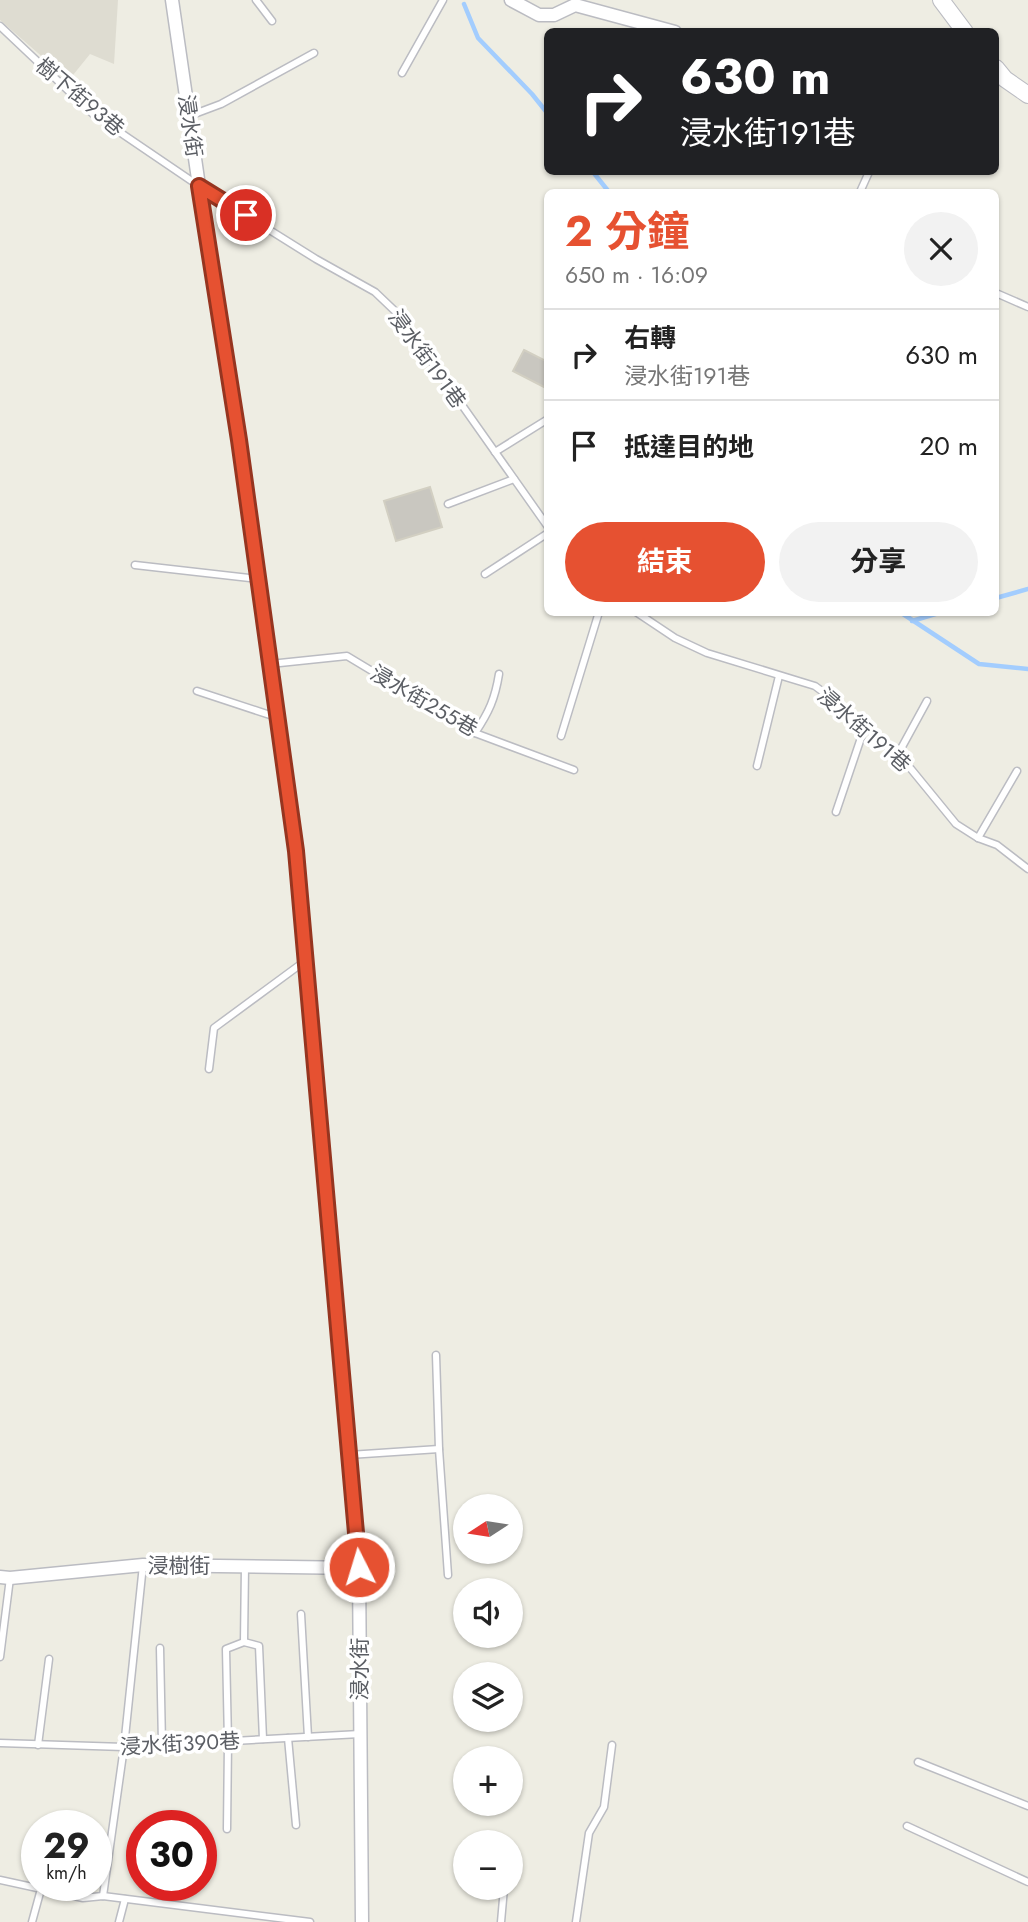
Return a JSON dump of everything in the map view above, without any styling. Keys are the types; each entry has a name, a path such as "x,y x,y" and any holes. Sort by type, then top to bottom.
{"street":[{"name":"浸水街","path":"173,0 239,440 296,851 359,1567 362,1922"},
{"path":"511,0 539,15 554,15 575,5 660,28"},
{"path":"942,0 962,28"},
{"path":"999,72 1028,95"},
{"name":"浸樹街","path":"5,1578 143,1565 359,1567"}],"lane":[{"path":"256,0 272,21"},
{"path":"402,73 443,0"},
{"name":"樹下街93巷","path":"0,26 93,114 199,186"},
{"path":"189,116 220,104 314,53"},
{"name":"浸水街191巷","path":"199,186 316,259 375,292 397,313 544,521"},
{"path":"999,294 1028,307"},
{"path":"495,452 544,421"},
{"path":"448,504 514,479"},
{"path":"485,574 544,536"},
{"path":"135,565 258,579"},
{"path":"561,736 598,616"},
{"name":"浸水街191巷","path":"642,616 675,638 707,653 815,686 850,712 911,769 956,824 978,838 997,845 1028,869"},
{"name":"浸水街255巷","path":"270,664 347,656 475,733 574,769"},
{"path":"475,733 490,709 499,674"},
{"path":"757,766 779,676"},
{"path":"197,691 278,718"},
{"path":"897,756 927,701"},
{"path":"836,812 865,726"},
{"path":"978,838 1017,771"},
{"path":"209,1069 214,1028 306,960"},
{"path":"436,1355 439,1449 448,1575"},
{"path":"349,1455 439,1449"},
{"path":"112,1833 124,1748 143,1565"},
{"path":"244,1642 245,1566"},
{"path":"0,1657 5,1578"},
{"path":"301,1614 308,1737"},
{"path":"227,1829 226,1649 244,1642 259,1646 263,1739"},
{"path":"160,1648 162,1744"},
{"path":"38,1745 49,1659"},
{"name":"浸水街390巷","path":"0,1743 124,1748 360,1734"},
{"path":"288,1738 296,1825"},
{"path":"576,1922 589,1833 604,1807 612,1745"},
{"path":"918,1762 1028,1806"},
{"path":"907,1826 1028,1882"},
{"path":"0,1880 21,1885"},
{"path":"112,1897 310,1922"},
{"path":"119,1922 125,1899"},
{"path":"501,1922 503,1900"},
{"path":"32,1922 38,1901"},
{"path":"221,1922 222,1911"}],"shaded area":[{"path":"0,0 118,0 114,64 90,54 69,80 0,20"}],"building":[{"path":"524,350 544,360 544,387 513,371"},
{"path":"430,487 442,527 396,541 384,501"}],"waterway":[{"path":"464,4 478,38 544,109"},
{"path":"595,175 607,189"},
{"path":"999,597 1028,589"},
{"path":"906,616 979,664 1028,669"},
{"path":"912,621 929,616"}],"route":[{"path":"246,215 199,186 239,440 296,851 359,1567"}]}
